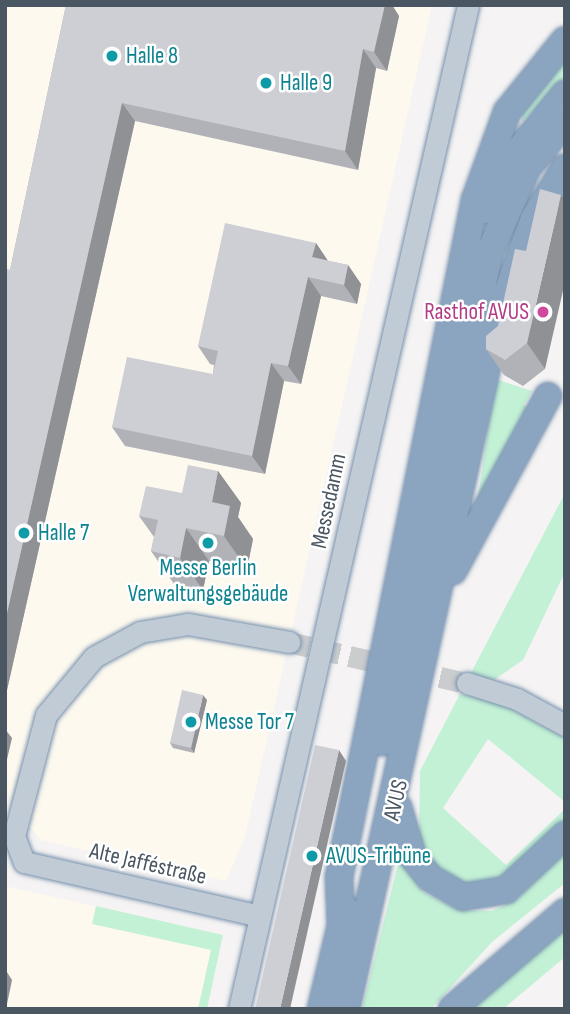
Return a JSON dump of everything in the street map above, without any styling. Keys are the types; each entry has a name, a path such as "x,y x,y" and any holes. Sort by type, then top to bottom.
{"highway":[{"path":"341,927 339,877 468,254 482,173 507,112 565,40"},
{"path":"468,254 507,165 565,94"},
{"path":"321,1009 490,251 527,167 565,122"},
{"name":"AVUS","path":"346,1009 397,799 497,321 534,218 565,168"},
{"path":"442,591 548,396"},
{"path":"397,799 413,857 430,878 463,897 506,890 565,835"},
{"path":"452,1009 565,912"}],"main road":[{"name":"Messedamm","path":"240,1009 468,5"},
{"name":"Alte Jafféstraße","path":"260,916 24,862 14,836 35,742 59,693 94,657 127,637 179,625 289,642"},
{"path":"467,683 517,699 565,725"}],"shaded area":[{"path":"5,5 432,5 245,837 226,881 40,840 32,829 5,825"},
{"path":"5,886 223,935 207,1009 5,1009"}],"green space":[{"path":"565,56 565,80 522,122 522,107"},
{"path":"495,379 532,391 524,405 533,410 478,498"},
{"path":"565,493 565,572 523,660 491,682 471,673"},
{"path":"460,694 497,702 565,738 565,802 488,739 443,808 506,865 565,809 565,824 521,872 490,885 464,887 430,864 419,835 420,771"},
{"path":"565,852 565,883 492,942 431,1009 362,1009 400,856 423,892 458,910 492,911 517,899"},
{"path":"96,906 223,935 207,1009 198,1009 211,950 92,924"},
{"path":"565,926 565,957 503,1009 463,1009"}],"building":[{"path":"66,5 385,5 374,52 363,49 345,151 122,103 5,622 5,269 10,270"},
{"path":"540,189 561,195 527,343 505,360 486,349 486,336 498,326 515,249 526,251"},
{"path":"225,223 316,243 312,257 348,265 344,285 308,277 288,366 271,363 252,456 112,427 127,357 213,374 218,351 198,346"},
{"path":"188,465 218,471 212,502 230,506 224,536 186,528 180,558 151,551 158,520 139,516 146,486 182,493"},
{"name":"Messe Tor 7","path":"182,690 203,695 191,748 170,743"},
{"path":"315,745 339,750 280,1009 255,1009"}],"tunnel":[{"path":"289,642 467,683"}],"place":[{"name":"Halle 8","path":"112,56"},
{"name":"Halle 9","path":"266,83"},
{"name":"Rasthof AVUS","path":"543,312"},
{"name":"Halle 7","path":"24,533"},
{"name":"Messe Berlin Verwaltungsgebäude","path":"208,543"},
{"name":"Messe Tor 7","path":"191,722"},
{"name":"AVUS-Tribüne","path":"312,856"}]}
